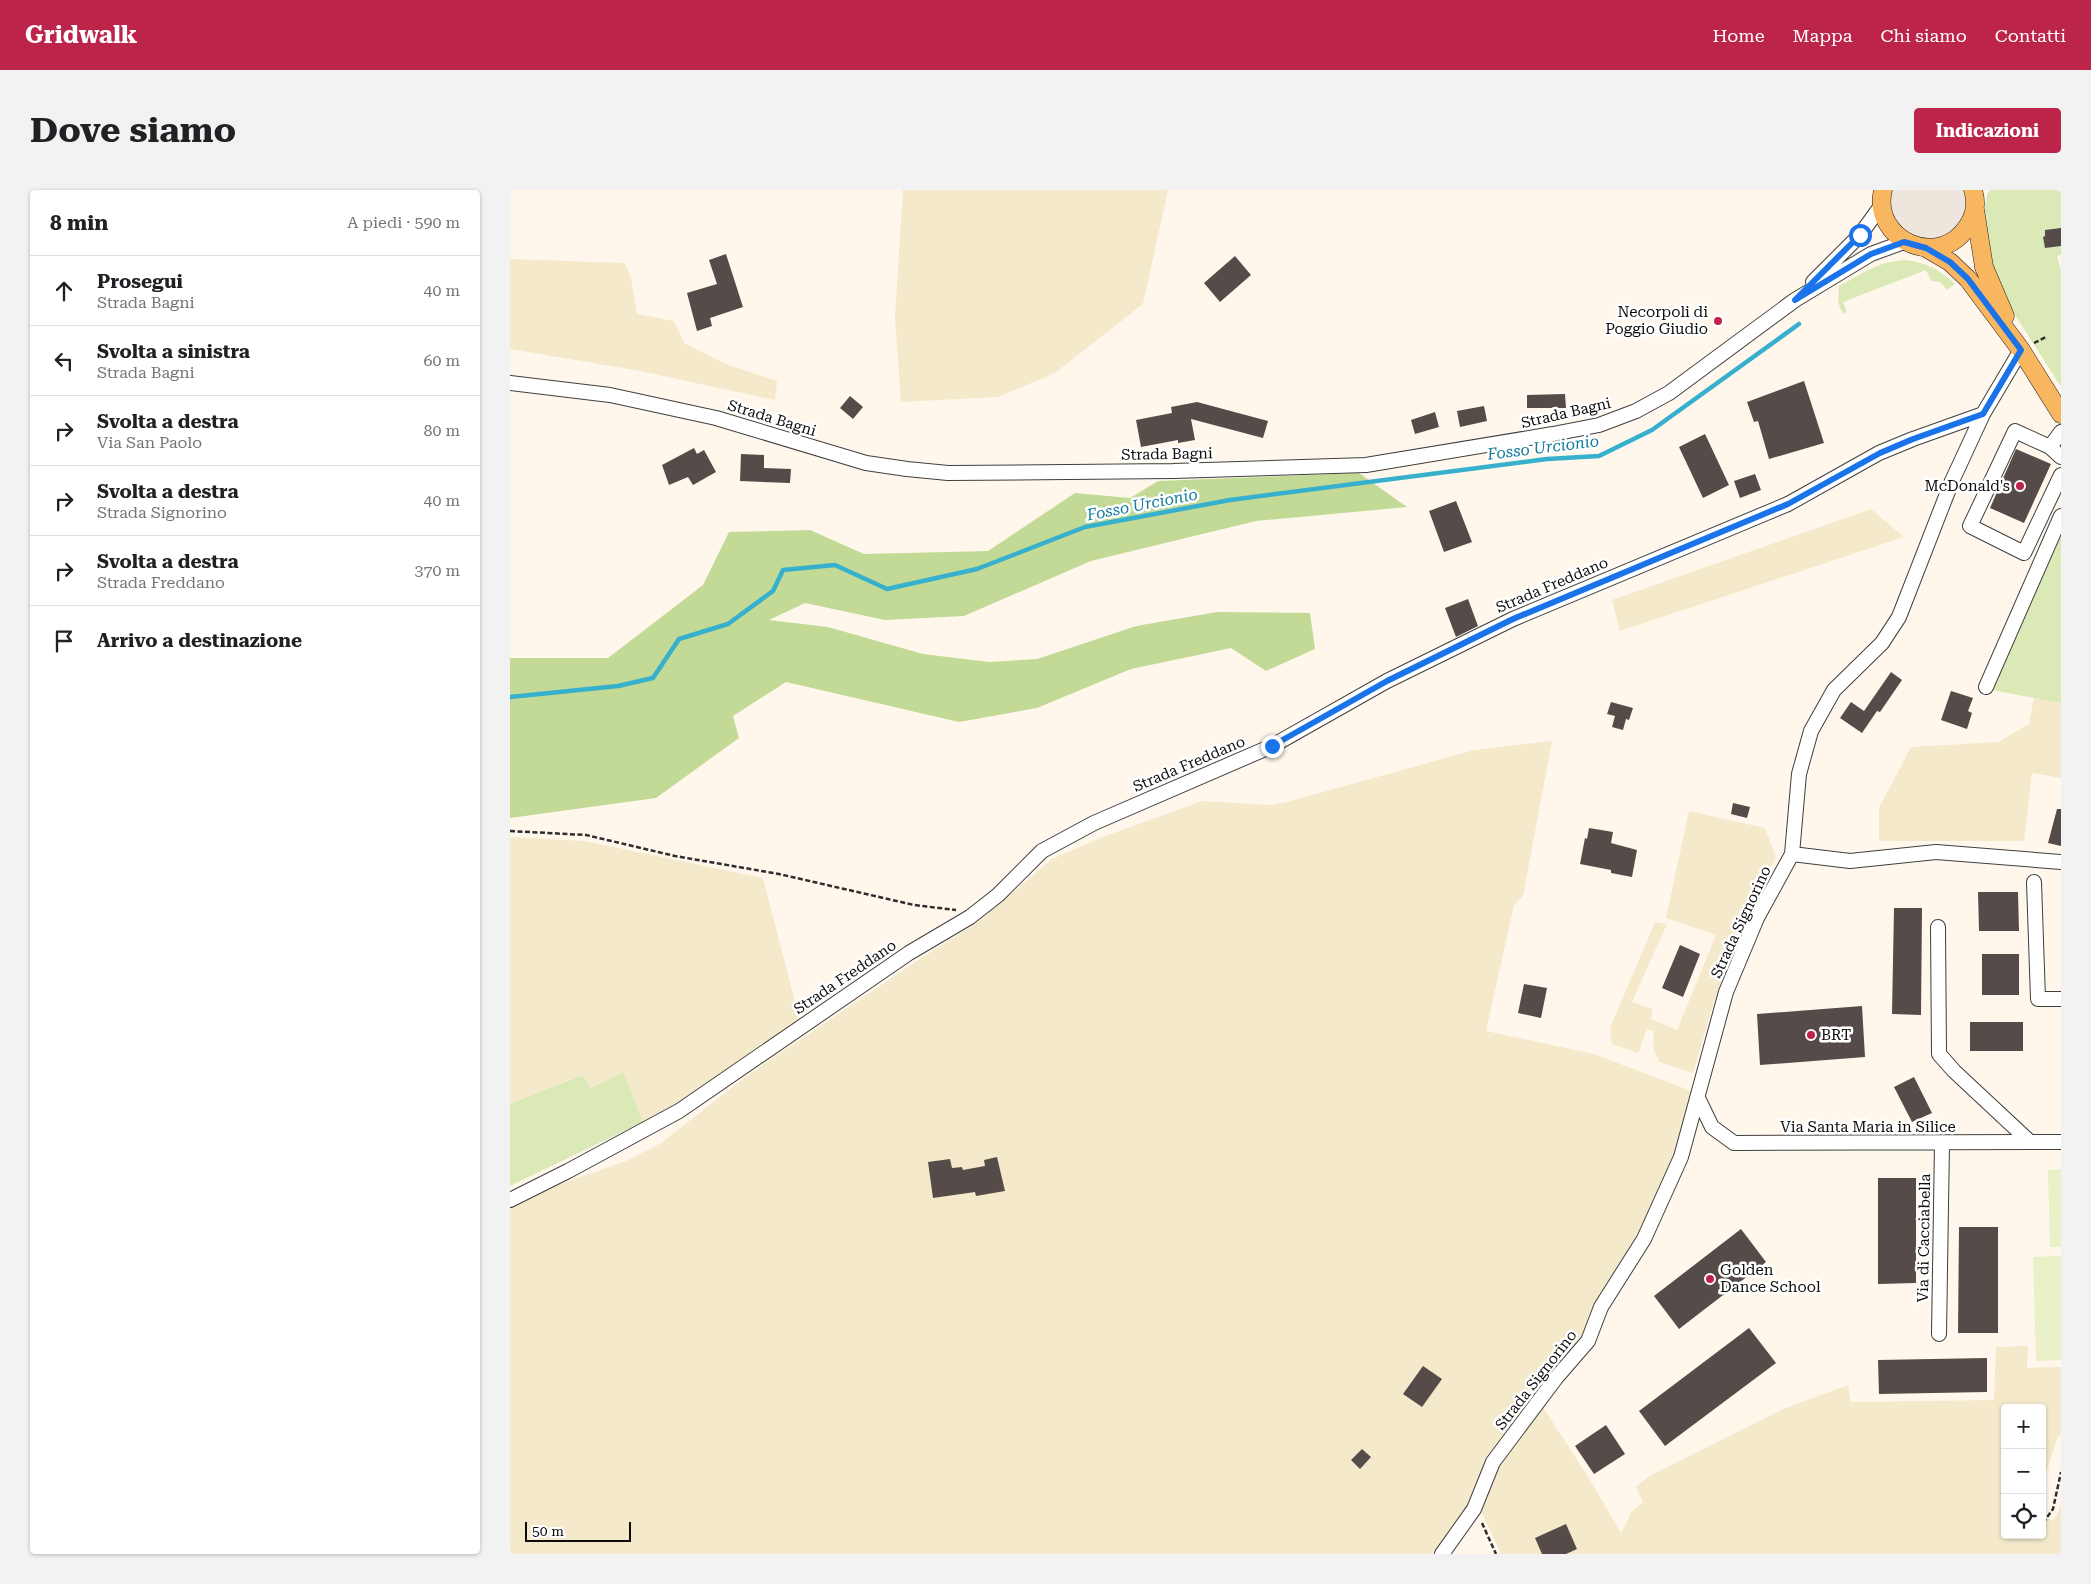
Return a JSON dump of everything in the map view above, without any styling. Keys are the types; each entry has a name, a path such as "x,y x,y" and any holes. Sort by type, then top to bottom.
{"main road":[{"path":"1926,248 1939,247 1957,238 1969,224 1975,197"},
{"path":"1975,197 1984,267 2028,346 2061,414"},
{"path":"1882,198 1888,225 1893,232 1904,242 1926,248 1950,262 1968,279 2028,346"}],"street":[{"name":"Strada Bagni","path":"1795,300 1860,235 1882,198"},
{"name":"Strada Bagni","path":"510,382 610,395 697,414 866,463 948,473 1366,465 1599,425 1636,412 1669,392 1795,300 1871,254 1904,242"},
{"name":"Strada Signorino","path":"1442,1554 1474,1508 1493,1462 1556,1378 1588,1341 1601,1308 1644,1240 1681,1157 1726,992 1757,918 1792,854 1800,774 1811,731 1834,690 1882,643 1899,617 1952,481 1983,414 2028,346"},
{"name":"Strada Freddano","path":"510,1200 568,1172 679,1111 909,953 970,917 998,895 1042,851 1094,823 1272,746 1387,681 1513,619 1788,504 1880,453 1983,414"},
{"path":"2061,457 2050,446 2015,431 1970,526 2024,553 2061,476"},
{"path":"2050,446 2061,432"},
{"path":"1986,687 2061,516"},
{"path":"1792,854 1850,861 1936,852 2061,862"},
{"path":"2034,882 2038,999 2061,999"},
{"path":"1938,927 1939,1054 2030,1142"},
{"name":"Via Santa Maria in Silice","path":"1698,1098 1712,1126 1734,1143 2061,1142"},
{"name":"Via di Cacciabella","path":"1939,1334 1942,1143"}],"path":[{"path":"2028,346 2046,337"},
{"path":"510,831 586,835 675,856 779,874 914,905 960,910 970,917"},
{"path":"2046,1519 2053,1509 2061,1472"},
{"path":"1474,1508 1496,1554"}],"shaded area":[{"path":"903,190 1168,190 1143,304 1055,373 998,397 901,402 895,317"},
{"path":"1883,190 1973,190 1957,238 1904,242"},
{"path":"510,259 625,263 631,278 637,314 674,321 684,343 726,364 777,381 775,400 640,371 510,349"},
{"path":"1871,509 1904,537 1620,631 1612,600"},
{"path":"2034,698 2061,703 2061,778 2032,773 2024,841 1879,841 1879,808 1911,747 1998,742 2029,724"},
{"path":"1552,741 1523,896 1514,905 1486,1031 1594,1054 1694,1092 1677,1156 1640,1237 1585,1338 1437,1554 510,1554 510,1205 535,1193 626,1161 661,1143 748,1075 918,960 978,922 1052,859 1100,838 1202,801 1269,805 1287,802 1474,750"},
{"path":"1689,811 1765,828 1776,857 1737,941 1713,1005 1693,1073 1659,1062 1653,1048 1654,1031 1647,1029 1638,1053 1612,1044 1610,1028 1655,922 1667,924 1632,1002 1653,1009 1651,1019 1677,1030 1716,935 1666,918"},
{"path":"510,837 585,841 763,878 800,1021 676,1103 643,1122 623,1072 590,1088 581,1075 510,1104"},
{"path":"2028,1346 2027,1368 2061,1367 2061,1435 2058,1436 2046,1474 2046,1404 2001,1404 2001,1539 2046,1539 2046,1516 2052,1521 2059,1511 2061,1499 2061,1554 1501,1554 1480,1509 1496,1464 1541,1404 1592,1483 1621,1533 1632,1511 1643,1502 1636,1487 1649,1476 1783,1409 1848,1385 1851,1402 1994,1400 1996,1347"}],"green space":[{"path":"1990,190 2061,190 2061,255 2057,256 2061,270 2061,387 2015,315 1992,264 1983,217 1987,195"},
{"path":"1905,260 1932,268 1955,284 1947,290 1940,282 1931,281 1926,270 1843,302 1847,312 1844,314 1839,305 1839,286 1878,266"},
{"path":"1359,473 1407,507 1256,521 1091,561 964,616 885,620 805,603 769,620 828,627 923,654 989,662 1037,659 1136,626 1217,612 1310,613 1315,649 1266,671 1231,648 1131,669 1037,708 959,722 786,682 733,716 739,738 656,798 510,818 510,658 608,658 703,585 729,532 810,530 864,554 988,551 1075,493 1130,498 1158,481"},
{"path":"2061,533 2061,703 1992,690"},
{"path":"623,1072 643,1122 510,1186 510,1104 582,1075 590,1088"},
{"path":"2061,1169 2061,1247 2050,1247 2048,1170"},
{"path":"2061,1256 2061,1360 2036,1361 2033,1257"}],"building":[{"path":"2061,228 2061,246 2045,248 2043,237 2045,236 2045,230"},
{"path":"726,254 743,307 710,318 712,326 697,331 687,293 717,284 709,260"},
{"path":"1235,256 1251,275 1220,302 1204,283"},
{"path":"1804,381 1824,443 1769,459 1758,421 1754,422 1747,402"},
{"path":"1565,394 1566,408 1527,408 1527,395"},
{"path":"850,396 863,407 853,419 840,408"},
{"path":"1197,402 1268,421 1263,438 1191,419 1195,440 1178,443 1178,440 1141,447 1136,420 1172,413 1171,407"},
{"path":"1484,406 1487,421 1460,427 1457,411"},
{"path":"1435,412 1439,427 1415,434 1411,420"},
{"path":"1705,434 1729,485 1703,498 1679,447"},
{"path":"694,448 697,454 704,450 716,472 693,485 688,477 669,485 662,465"},
{"name":"McDonald's","path":"2016,449 2051,464 2024,523 1990,508"},
{"path":"741,454 764,455 764,468 791,469 790,483 740,481"},
{"path":"1755,474 1761,490 1740,498 1734,481"},
{"path":"1456,501 1472,542 1444,552 1429,511"},
{"path":"1468,599 1478,626 1456,637 1445,608"},
{"path":"1891,672 1902,680 1880,712 1877,711 1862,733 1840,718 1851,702 1864,711"},
{"path":"1951,691 1973,698 1968,711 1972,713 1967,729 1941,720"},
{"path":"1611,702 1633,708 1629,720 1626,719 1623,730 1612,727 1615,716 1607,714"},
{"path":"1733,803 1750,807 1747,818 1731,814"},
{"path":"2057,809 2061,809 2061,846 2048,843"},
{"path":"1589,828 1613,832 1611,843 1637,850 1632,877 1611,873 1611,870 1580,864"},
{"path":"1978,892 2018,892 2019,931 1979,931"},
{"path":"1894,908 1922,908 1921,1015 1892,1014"},
{"path":"1680,945 1700,954 1683,997 1662,988"},
{"path":"1982,954 2019,954 2019,995 1982,995"},
{"path":"1524,984 1547,988 1541,1018 1518,1013"},
{"name":"BRT","path":"1862,1006 1865,1057 1760,1065 1757,1014"},
{"path":"1970,1022 2023,1022 2023,1051 1970,1051"},
{"path":"1914,1077 1932,1113 1912,1122 1894,1087"},
{"path":"997,1157 1005,1191 976,1196 975,1192 933,1198 928,1162 950,1159 952,1168 962,1167 963,1170 985,1166 984,1160"},
{"path":"1878,1178 1916,1178 1916,1283 1878,1284"},
{"path":"1959,1227 1998,1227 1998,1333 1958,1333"},
{"name":"Golden Dance School","path":"1741,1229 1766,1262 1679,1329 1654,1296"},
{"path":"1749,1328 1776,1363 1665,1446 1639,1411"},
{"path":"1987,1358 1987,1392 1879,1394 1878,1360"},
{"path":"1423,1366 1442,1379 1422,1407 1403,1394"},
{"path":"1606,1425 1625,1454 1594,1474 1575,1446"},
{"path":"1362,1449 1371,1457 1360,1469 1351,1460"},
{"path":"1566,1524 1577,1549 1566,1554 1542,1554 1535,1538"}],"waterway":[{"name":"Fosso Urcionio","path":"510,697 618,686 653,678 679,639 728,624 773,591 783,570 835,565 887,589 977,569 1085,527 1230,500 1547,459 1599,456 1652,430 1799,324"}],"place":[{"name":"Necorpoli di Poggio Giudio","path":"1718,321"},
{"name":"McDonald's","path":"2020,486"},
{"name":"BRT","path":"1811,1035"},
{"name":"Golden Dance School","path":"1710,1279"}],"route":[{"path":"1272,746 1387,681 1513,619 1788,504 1880,453 1983,414 2021,350 1968,279 1950,262 1926,248 1904,242 1871,254 1795,300 1860,235"}]}
